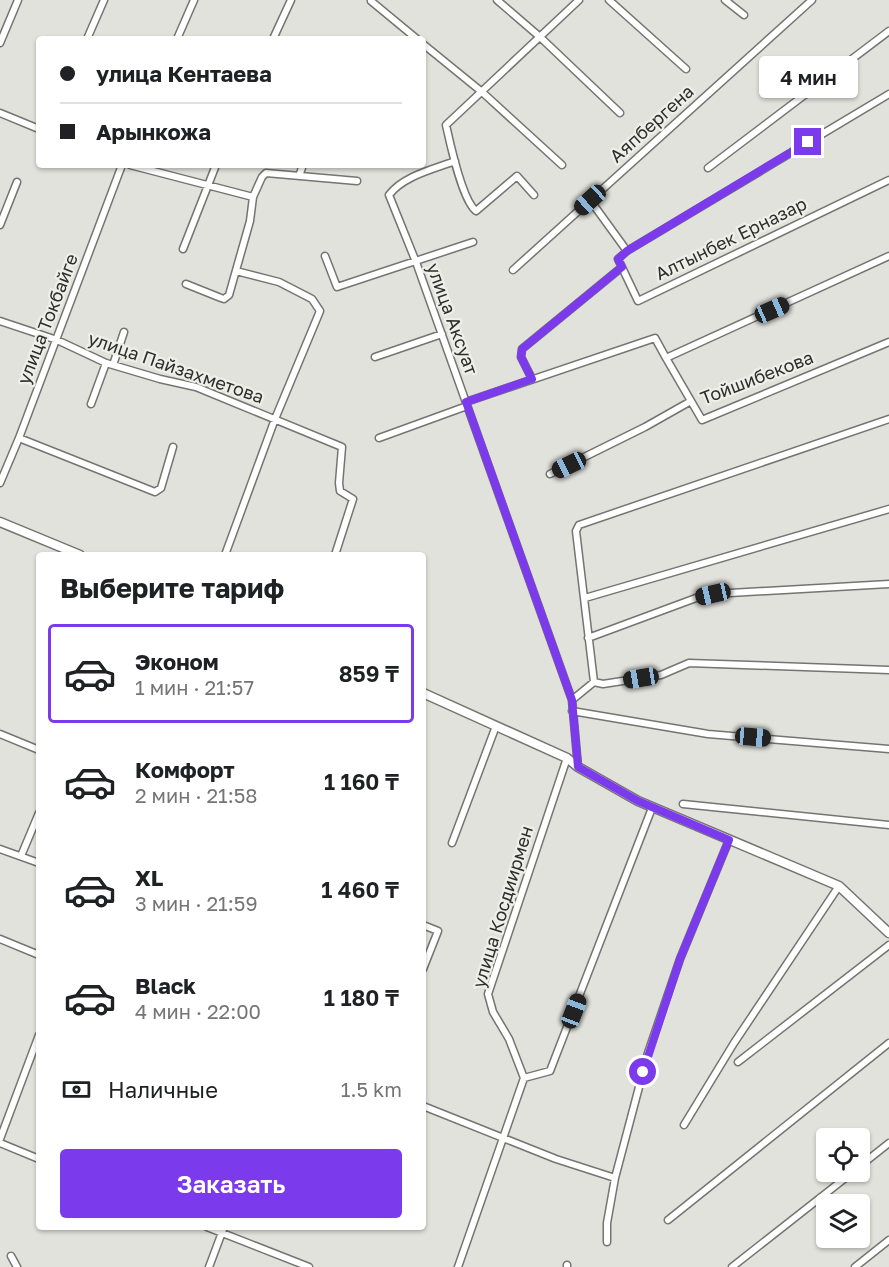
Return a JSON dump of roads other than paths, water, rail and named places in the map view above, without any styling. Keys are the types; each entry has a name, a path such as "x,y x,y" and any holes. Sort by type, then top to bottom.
{"main road":[{"path":"0,522 68,552"},
{"path":"426,694 567,758 578,767 652,808 839,886 889,933"}],"street":[{"path":"0,43 18,0"},
{"path":"88,36 104,0"},
{"path":"178,36 194,0"},
{"path":"274,36 291,0"},
{"path":"497,0 540,37 620,113"},
{"path":"534,195 517,176 476,211 472,209 463,187 446,125 579,0"},
{"path":"609,0 686,69"},
{"path":"725,0 744,15"},
{"name":"Аяпбергена","path":"513,270 812,0"},
{"path":"370,1 413,36"},
{"path":"708,168 889,31"},
{"path":"426,46 482,92 562,165"},
{"path":"532,379 521,357 522,349 622,267 618,259 627,251 889,94"},
{"path":"0,113 36,128"},
{"name":"улица Аксуат","path":"455,161 411,178 394,187 389,195 416,262 572,700 578,767"},
{"name":"улица Токбайге","path":"0,483 57,340 121,168"},
{"path":"142,168 253,197"},
{"path":"183,249 215,168"},
{"path":"299,176 302,168"},
{"path":"186,284 224,299 229,295 250,221 253,197 266,173 357,181"},
{"name":"Алтынбек Ерназар","path":"622,267 638,301 889,180"},
{"path":"0,225 17,182"},
{"path":"590,200 627,251"},
{"path":"325,256 337,287 473,242"},
{"path":"666,358 889,256"},
{"path":"226,552 320,311 312,299 287,286 236,271"},
{"name":"улица Пайзахметова","path":"0,321 57,340 110,364 196,387 342,447 340,491 353,499 336,552"},
{"path":"91,404 124,332"},
{"path":"375,357 442,334"},
{"path":"379,438 532,379 655,338 691,400"},
{"name":"Тойшибекова","path":"550,474 645,427 691,400 702,420 889,342"},
{"path":"594,682 576,531 579,525 889,419"},
{"path":"19,438 155,492 161,488 173,447"},
{"path":"585,598 889,508"},
{"path":"588,638 696,598 713,594 889,584"},
{"path":"594,682 603,684 661,675 689,663 889,670"},
{"path":"572,700 594,682"},
{"path":"572,711 708,734 889,749"},
{"path":"452,843 496,726"},
{"path":"0,742 1,735 36,749"},
{"name":"улица Косдиирмен","path":"524,1078 509,1039 493,1012 488,994 567,758"},
{"path":"683,804 889,825"},
{"path":"458,1267 524,1078 550,1071 652,808"},
{"path":"21,856 36,820"},
{"path":"607,1242 615,1178 655,1032 680,959 729,840"},
{"path":"0,849 36,862"},
{"path":"684,1125 734,1043 839,886"},
{"path":"426,926 438,931 426,961"},
{"path":"0,939 36,954"},
{"path":"738,1062 889,945"},
{"path":"36,1043 0,1141 36,1158"},
{"path":"668,1220 889,1043"},
{"path":"426,1107 502,1138 615,1178"},
{"path":"870,1158 889,1143"},
{"path":"732,1267 840,1182"},
{"path":"209,1267 223,1230 309,1267"},
{"path":"855,1267 889,1240"},
{"path":"11,1256 17,1267"}]}
